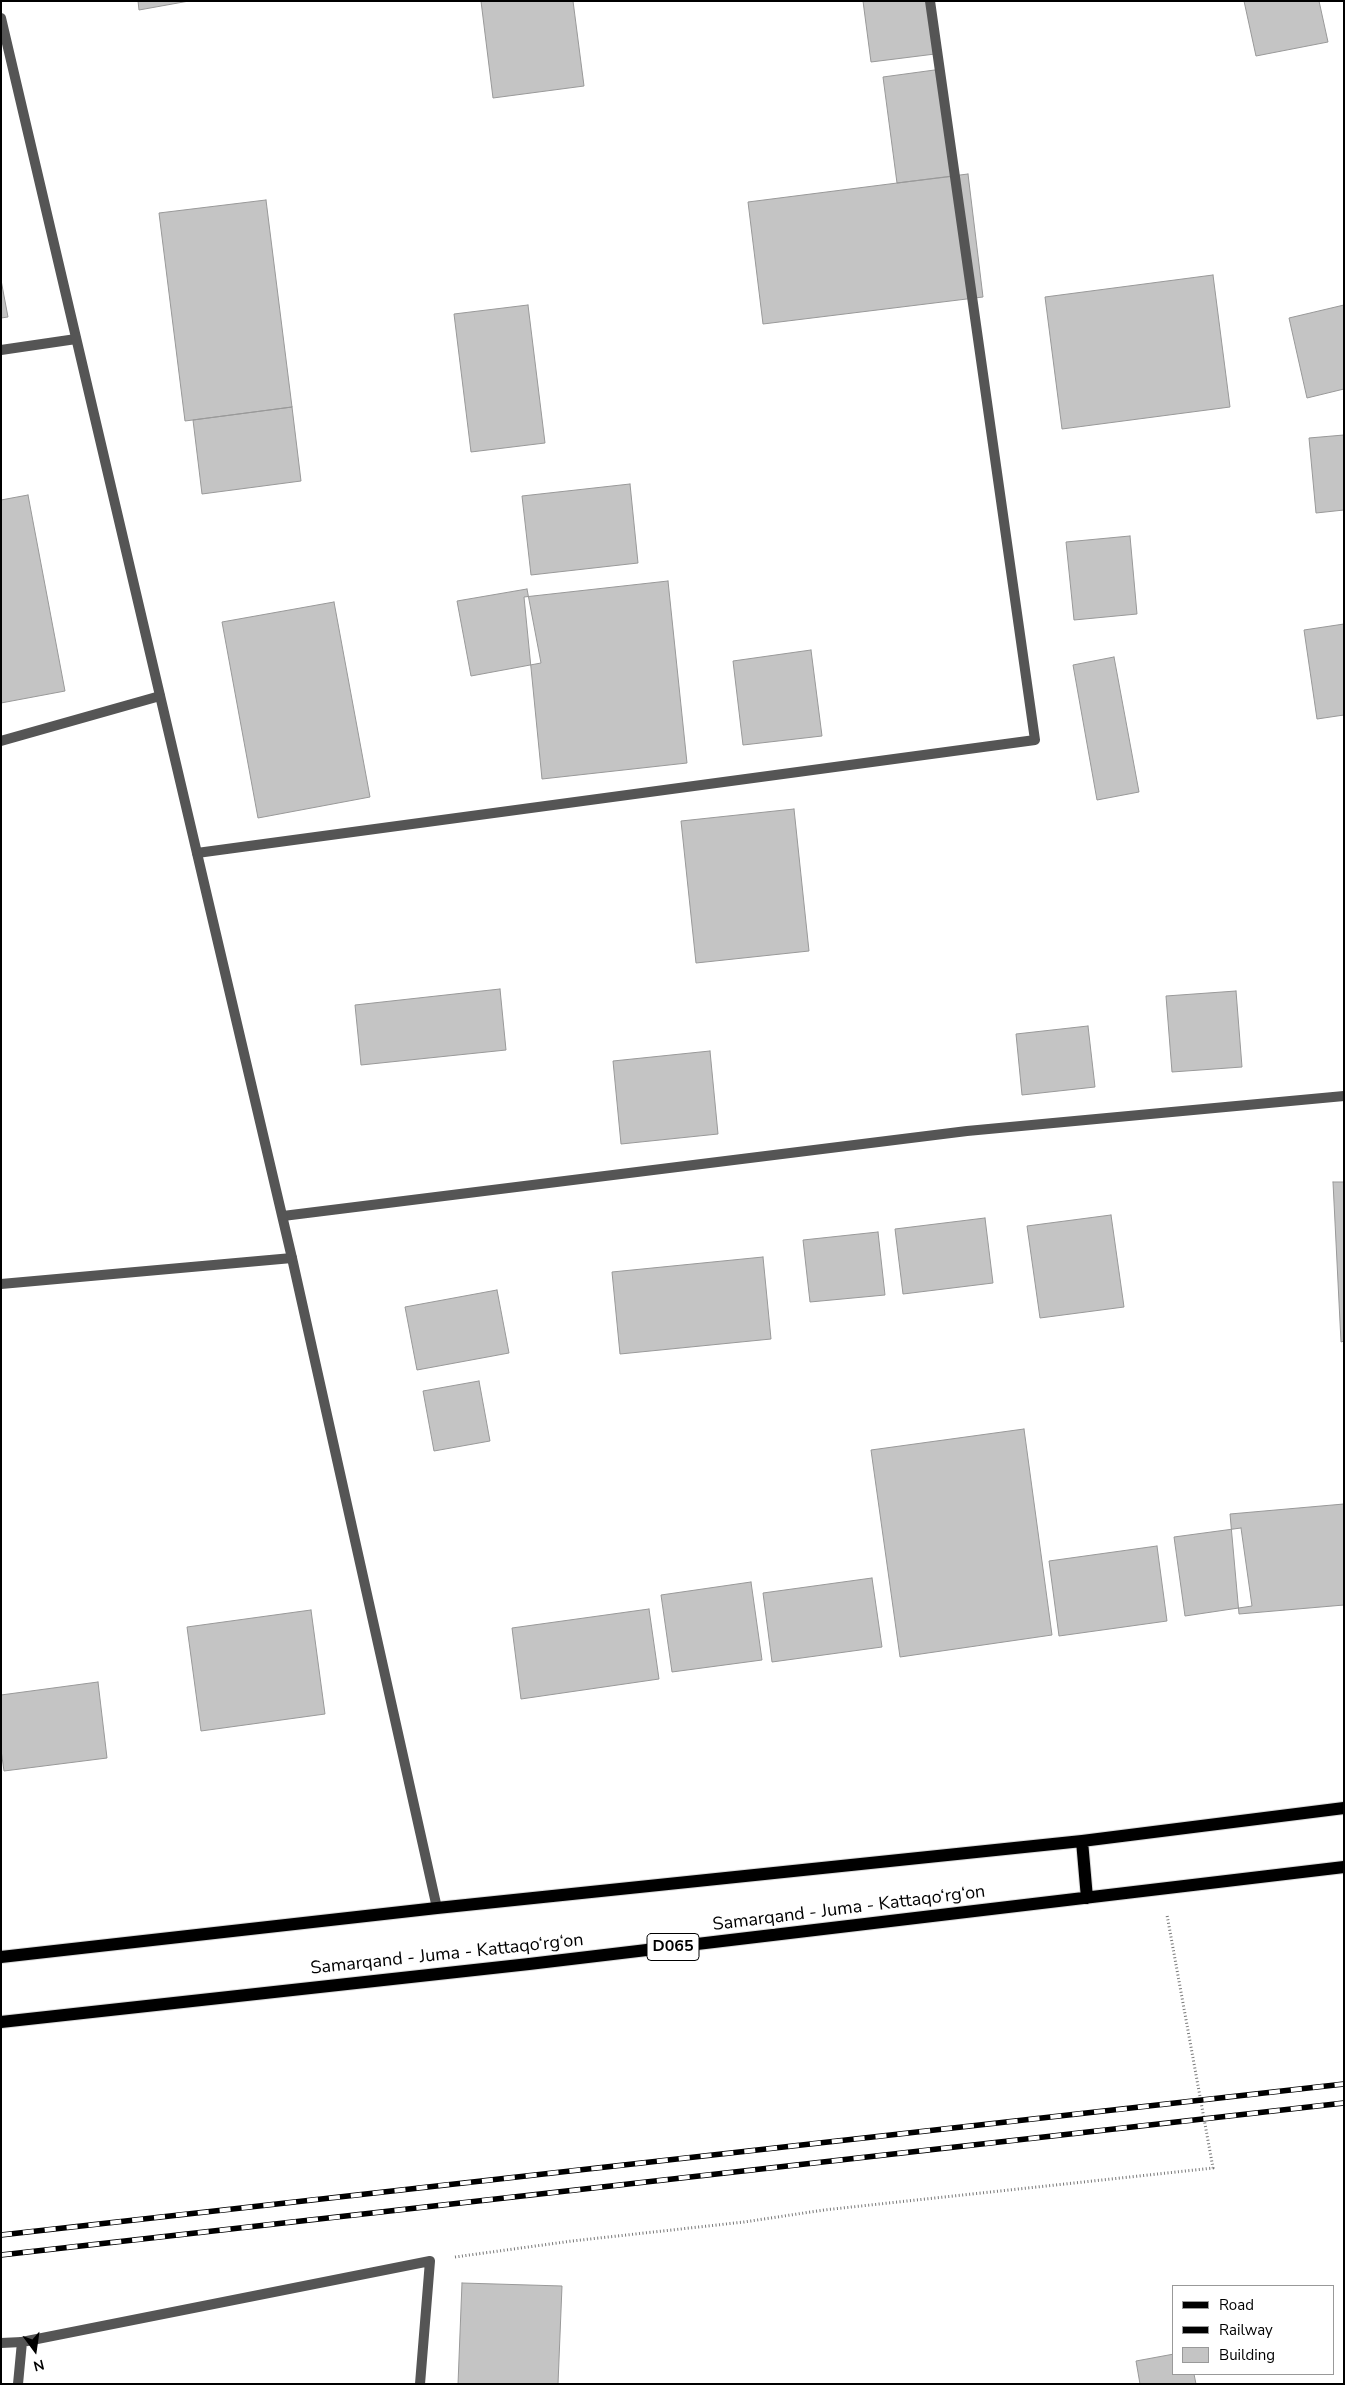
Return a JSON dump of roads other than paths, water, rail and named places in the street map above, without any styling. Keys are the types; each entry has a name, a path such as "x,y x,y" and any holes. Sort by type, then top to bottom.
{"main road":[{"path":"1,1957 437,1908 1082,1841 1344,1808"},
{"path":"1082,1841 1087,1898"},
{"name":"Samarqand - Juma - Kattaqo‘rg‘on","path":"1,2022 510,1966 1163,1890 1344,1867"}],"street":[{"path":"197,853 1035,740 930,1"},
{"path":"1,18 292,1258 437,1908"},
{"path":"1,350 76,339"},
{"path":"1,741 160,696"},
{"path":"282,1216 967,1131 1344,1096"},
{"path":"1,1284 292,1258"},
{"path":"1,2343 22,2342 430,2261 420,2384"},
{"path":"18,2384 22,2342"}],"railway":[{"path":"1,2235 1344,2084"},
{"path":"1,2255 1344,2103"}]}
